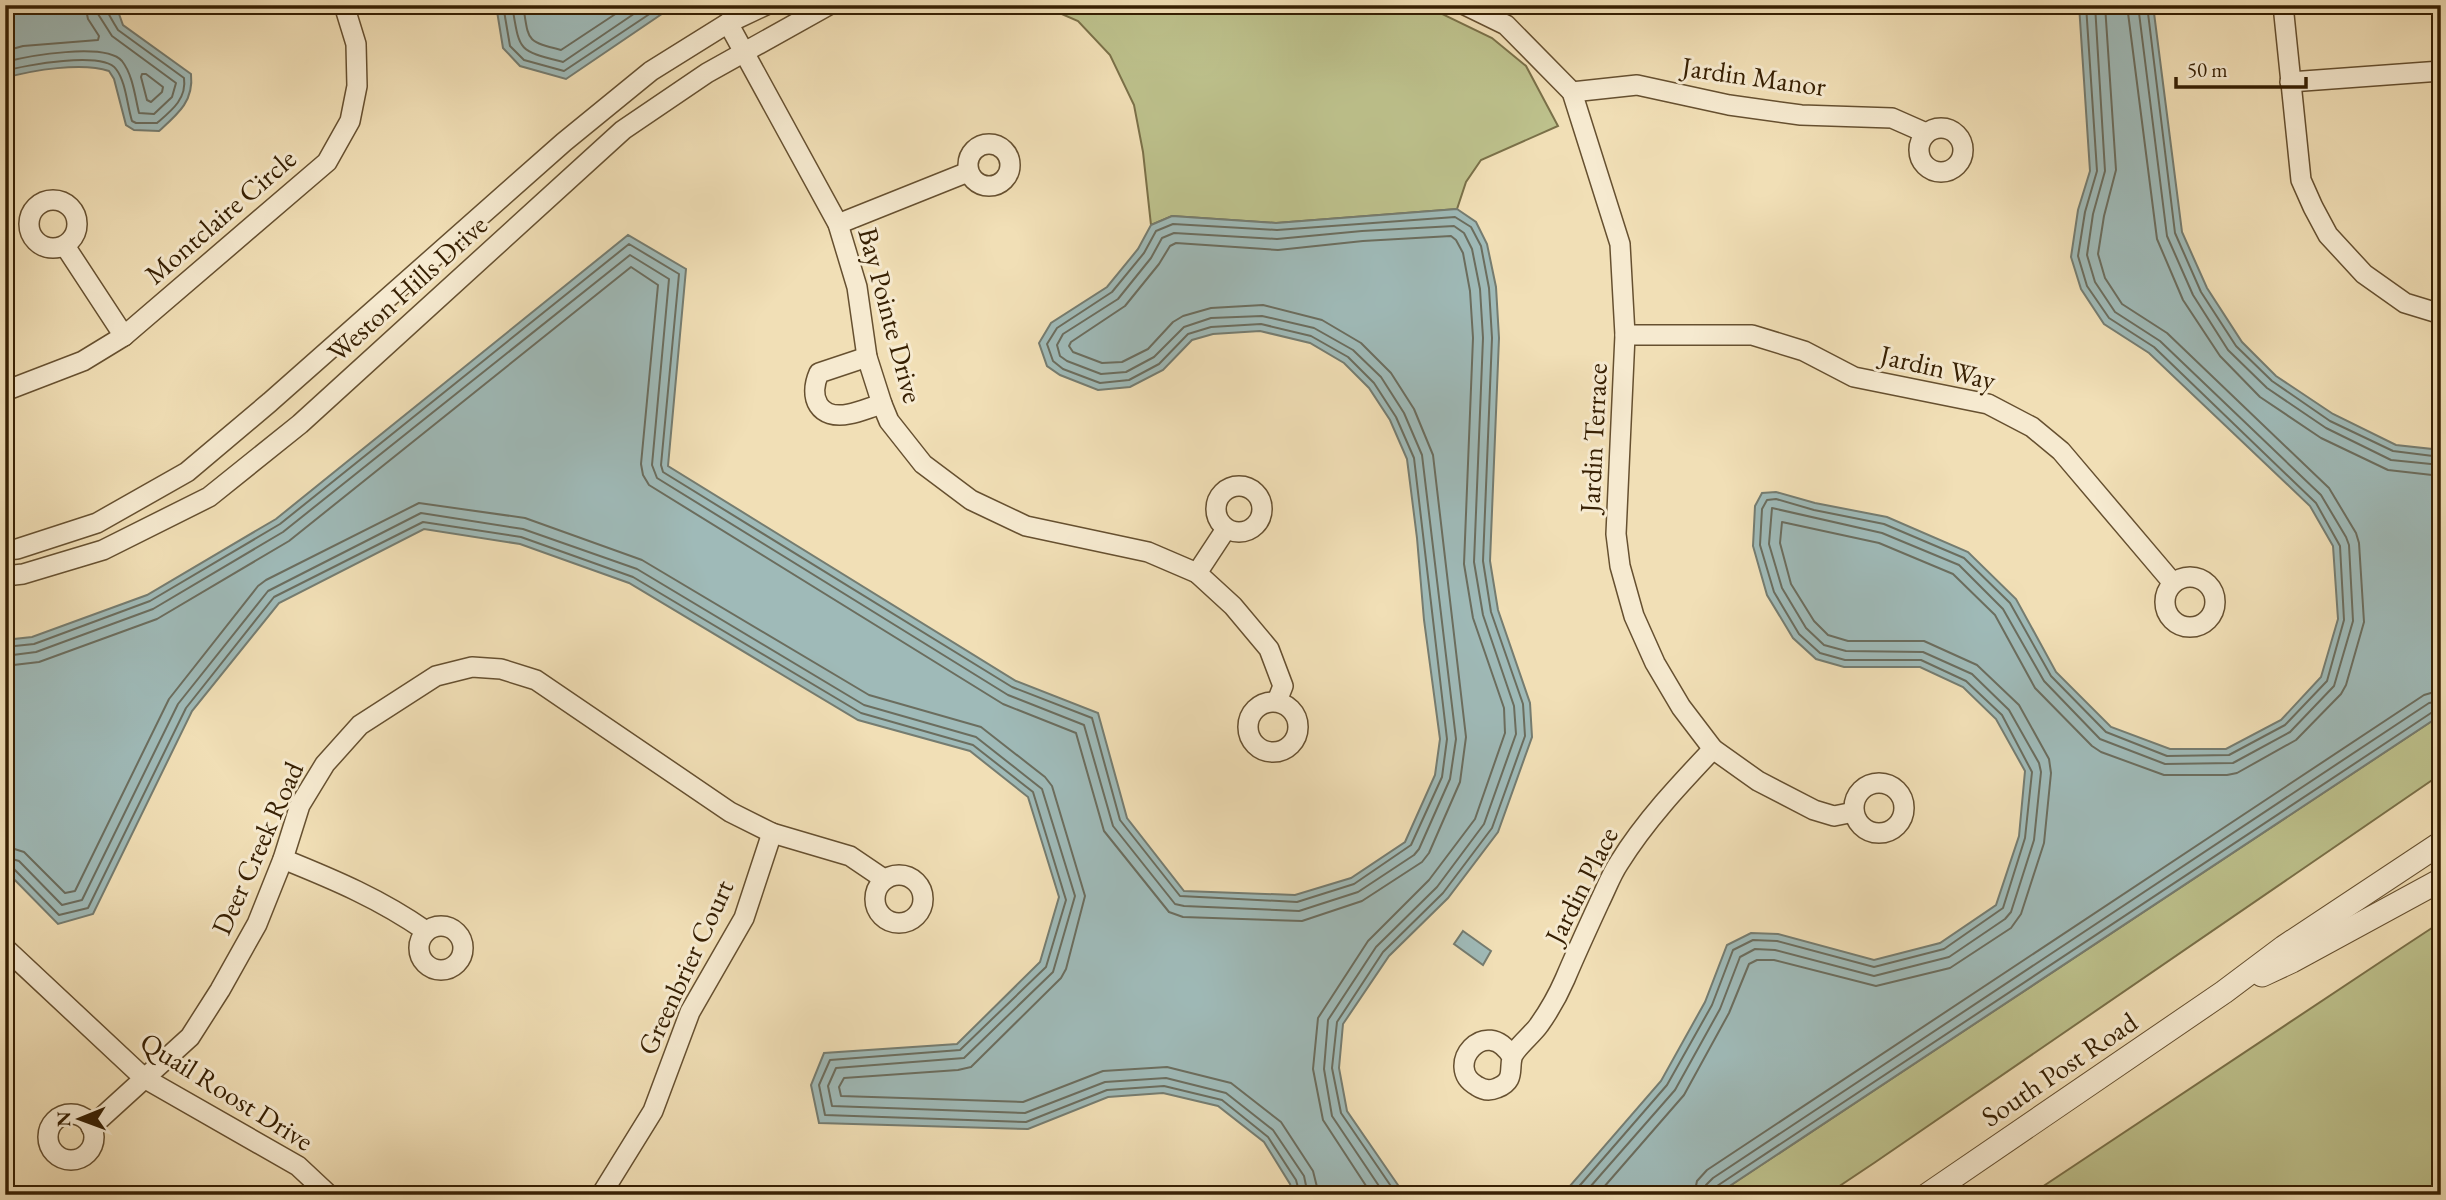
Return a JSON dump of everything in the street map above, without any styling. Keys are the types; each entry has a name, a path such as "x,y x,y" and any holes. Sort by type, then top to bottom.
{"street":[{"name":"Montclaire Circle","path":"5,391 83,360 124,336 327,162 350,121 357,86 356,44 344,5"},
{"name":"Weston Hills Drive","path":"5,550 97,523 187,472 322,357 564,142 651,71 728,23 766,5"},
{"name":"Weston Hills Drive","path":"5,576 23,574 103,550 209,497 300,424 623,130 707,72 829,5"},
{"name":"Jardin Terrace","path":"1465,5 1506,25 1572,92 1620,244 1625,335 1616,534 1620,566 1634,616 1655,663 1681,707 1713,749 1758,781 1814,810 1834,816 1854,812"},
{"path":"2283,5 2301,180 2328,235 2364,274 2405,303 2441,314"},
{"name":"Bay Pointe Drive","path":"728,23 838,224 858,287 867,357 882,404 889,421 923,464 971,500 1026,526 1149,552 1197,573 1233,606 1269,649 1283,686 1277,701"},
{"path":"2290,82 2441,71"},
{"name":"Jardin Manor","path":"1572,92 1637,85 1729,105 1801,115 1892,118 1926,133"},
{"path":"838,224 968,172"},
{"path":"65,246 124,336"},
{"name":"Jardin Way","path":"1625,335 1752,335 1804,351 1854,377 1988,404 2032,427 2061,451 2173,583"},
{"path":"867,357 819,373 814,384 814,396 824,411 834,414 847,415 882,404"},
{"path":"1197,573 1226,529"},
{"name":"Deer Creek Road","path":"91,1127 190,1037 257,924 283,859 300,805 324,764 360,725 436,676 472,667 501,669 536,680 730,812 772,833 850,856 884,879"},
{"name":"Jardin Place","path":"1512,1057 1538,1027 1560,991 1617,866 1643,826 1713,749"},
{"name":"Greenbrier Court","path":"601,1195 653,1111 690,1012 744,918 772,833"},
{"name":"South Post Road","path":"1927,1195 2224,992 2284,947 2441,843"},
{"path":"283,859 368,895 426,931"},
{"name":"South Post Road","path":"2224,992 2292,961 2441,880"},
{"name":"Quail Roost Drive","path":"5,948 144,1078 298,1166 329,1195"}],"green space":[{"path":"1041,5 1431,5 1442,14 1492,38 1526,66 1558,126 1481,160 1466,182 1457,209 1276,223 1172,216 1151,225 1143,152 1134,105 1110,55 1078,21"},
{"path":"2441,715 2441,774 1826,1195 1716,1195"},
{"path":"2441,922 2441,1195 2030,1195 2403,947"}],"water":[{"path":"5,5 109,5 119,14 123,25 191,74 187,99 178,113 159,131 134,130 126,125 114,79 109,71 72,67 5,78"},
{"path":"496,5 675,5 566,79 520,66 503,48"},
{"path":"2079,5 2153,5 2182,232 2207,288 2242,342 2276,376 2333,414 2396,445 2441,450 2441,715 1716,1195 1550,1195 1570,1186 1661,1081 1705,1002 1727,945 1751,933 1778,934 1874,960 1940,943 1996,905 2019,836 2025,771 1996,719 1963,687 1920,667 1844,667 1816,659 1793,638 1767,595 1753,546 1755,506 1762,493 1776,492 1815,503 1887,517 1968,552 2016,599 2056,672 2111,727 2170,749 2226,749 2281,720 2321,677 2338,619 2333,546 2310,506 2149,353 2104,324 2081,289 2071,257 2078,210 2090,171"},
{"path":"1457,209 1476,222 1487,244 1496,287 1499,338 1490,561 1498,610 1530,703 1532,737 1498,832 1448,898 1389,956 1343,1024 1339,1068 1347,1111 1400,1188 1422,1195 1293,1195 1290,1184 1264,1142 1218,1106 1163,1093 1108,1097 1028,1129 819,1123 811,1085 824,1053 957,1044 1040,962 1059,897 1028,797 970,751 858,720 629,583 520,544 424,529 279,603 192,711 93,914 58,924 5,870 5,640 32,637 147,595 276,519 628,235 686,269 668,466 1016,681 1098,713 1127,818 1184,891 1295,895 1351,878 1405,842 1435,775 1440,739 1407,459 1390,420 1369,388 1344,363 1310,343 1260,331 1213,334 1192,340 1163,370 1130,387 1098,390 1060,375 1047,366 1039,343 1051,323 1107,287 1138,249 1151,225 1172,216 1276,223"},
{"path":"1463,931 1491,951 1483,965 1454,944"}]}
